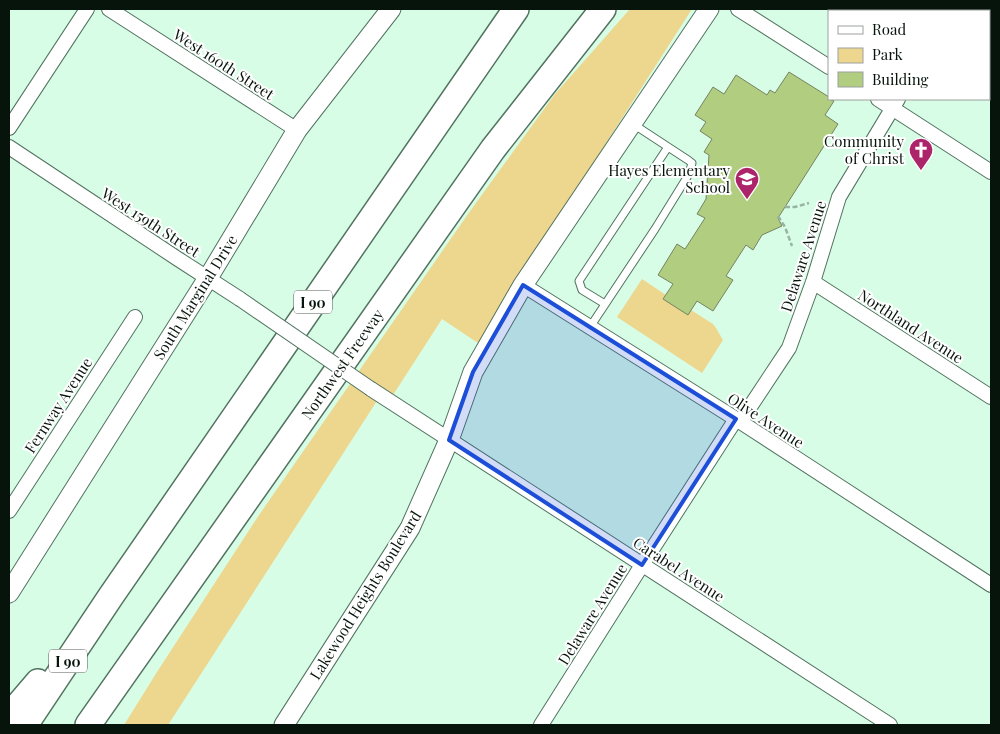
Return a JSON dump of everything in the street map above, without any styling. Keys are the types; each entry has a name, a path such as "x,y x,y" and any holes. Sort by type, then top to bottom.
{"highway":[{"name":"I 90","path":"25,725 111,596 516,9"},
{"name":"Northwest Freeway","path":"88,725 493,149 603,9"},
{"path":"493,149 614,9"},
{"path":"108,725 226,529"},
{"path":"9,716 111,596"}],"main road":[{"name":"South Marginal Drive","path":"9,593 208,278 297,130 390,9"},
{"name":"Lakewood Heights Boulevard","path":"284,725 410,528 450,440 473,372 523,285 709,9"}],"street":[{"path":"9,128 87,9"},
{"name":"West 160th Street","path":"109,9 297,130"},
{"path":"738,9 828,66"},
{"path":"882,100 895,103 991,172"},
{"name":"Delaware Avenue","path":"541,725 642,564 789,348 813,282 839,197 895,103"},
{"name":"West 159th Street","path":"9,147 450,440"},
{"name":"Northland Avenue","path":"813,282 991,397"},
{"name":"Olive Avenue","path":"523,285 738,421 991,585"},
{"name":"Fernway Avenue","path":"9,511 135,317"},
{"name":"Carabel Avenue","path":"450,440 890,725"}],"lane":[{"path":"590,327 655,229 689,174 692,163 632,123"},
{"path":"605,304 582,290 579,281 668,146"}],"path":[{"path":"785,207 795,207 809,203"},
{"path":"778,216 785,227 792,246"}],"highlighted area":[{"path":"523,285 736,419 642,565 449,440 473,372"}],"green space":[{"path":"630,9 692,9 478,343 442,319 393,395 384,390 168,725 124,725 259,515 468,214 555,94"},
{"path":"642,279 666,295 664,299 688,315 691,310 716,328 723,340 702,373 617,317"}],"building":[{"name":"Hayes Elementary School","path":"789,72 828,96 828,100 834,101 825,115 838,124 778,218 782,226 762,235 753,250 746,245 726,276 733,280 713,311 697,301 688,315 663,299 673,284 658,275 677,244 685,249 705,218 697,214 706,199 709,155 704,152 712,139 700,131 706,122 695,115 713,87 724,94 736,75 767,95 770,90 775,93"}],"place":[{"name":"Community of Christ","path":"921,171"},
{"name":"Hayes Elementary School","path":"747,200"}]}
